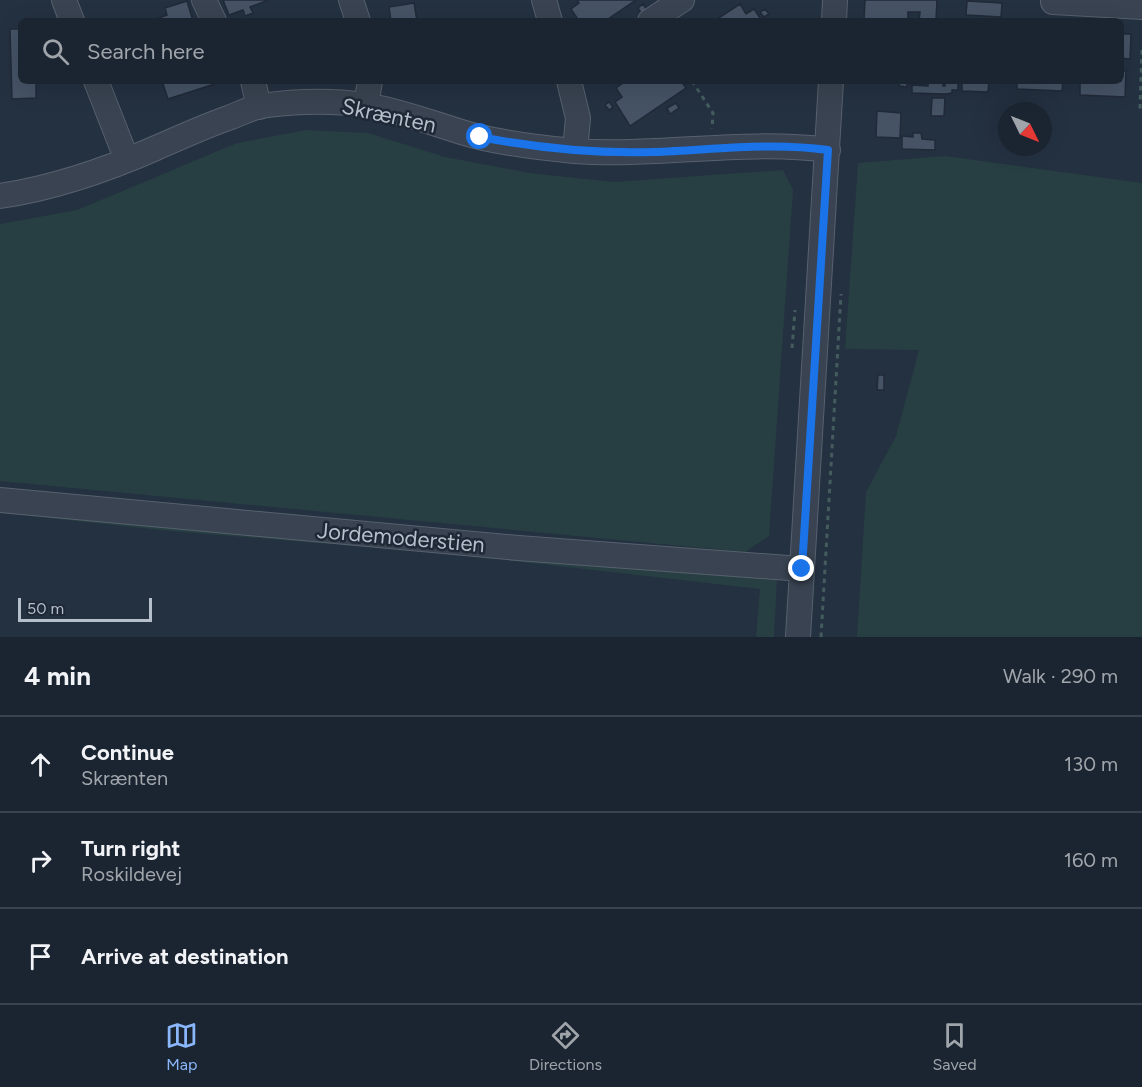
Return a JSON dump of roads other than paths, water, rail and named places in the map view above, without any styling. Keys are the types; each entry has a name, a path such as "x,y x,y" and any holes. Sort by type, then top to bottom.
{"street":[{"path":"64,0 71,18"},
{"path":"204,0 213,18"},
{"path":"351,0 357,18"},
{"path":"544,0 549,18"},
{"path":"655,18 682,0"},
{"path":"834,18 835,0"},
{"path":"1053,2 1142,7"},
{"path":"97,84 127,160"},
{"path":"255,84 259,107"},
{"path":"366,105 370,84"},
{"path":"570,84 578,118 575,151"},
{"path":"798,637 831,84"},
{"name":"Skrænten","path":"0,196 34,191 127,160 198,129 259,107 322,102 366,105 480,137 542,148 575,151 654,152 767,145 828,150"},
{"name":"Jordemoderstien","path":"0,500 519,548 802,569"}]}
